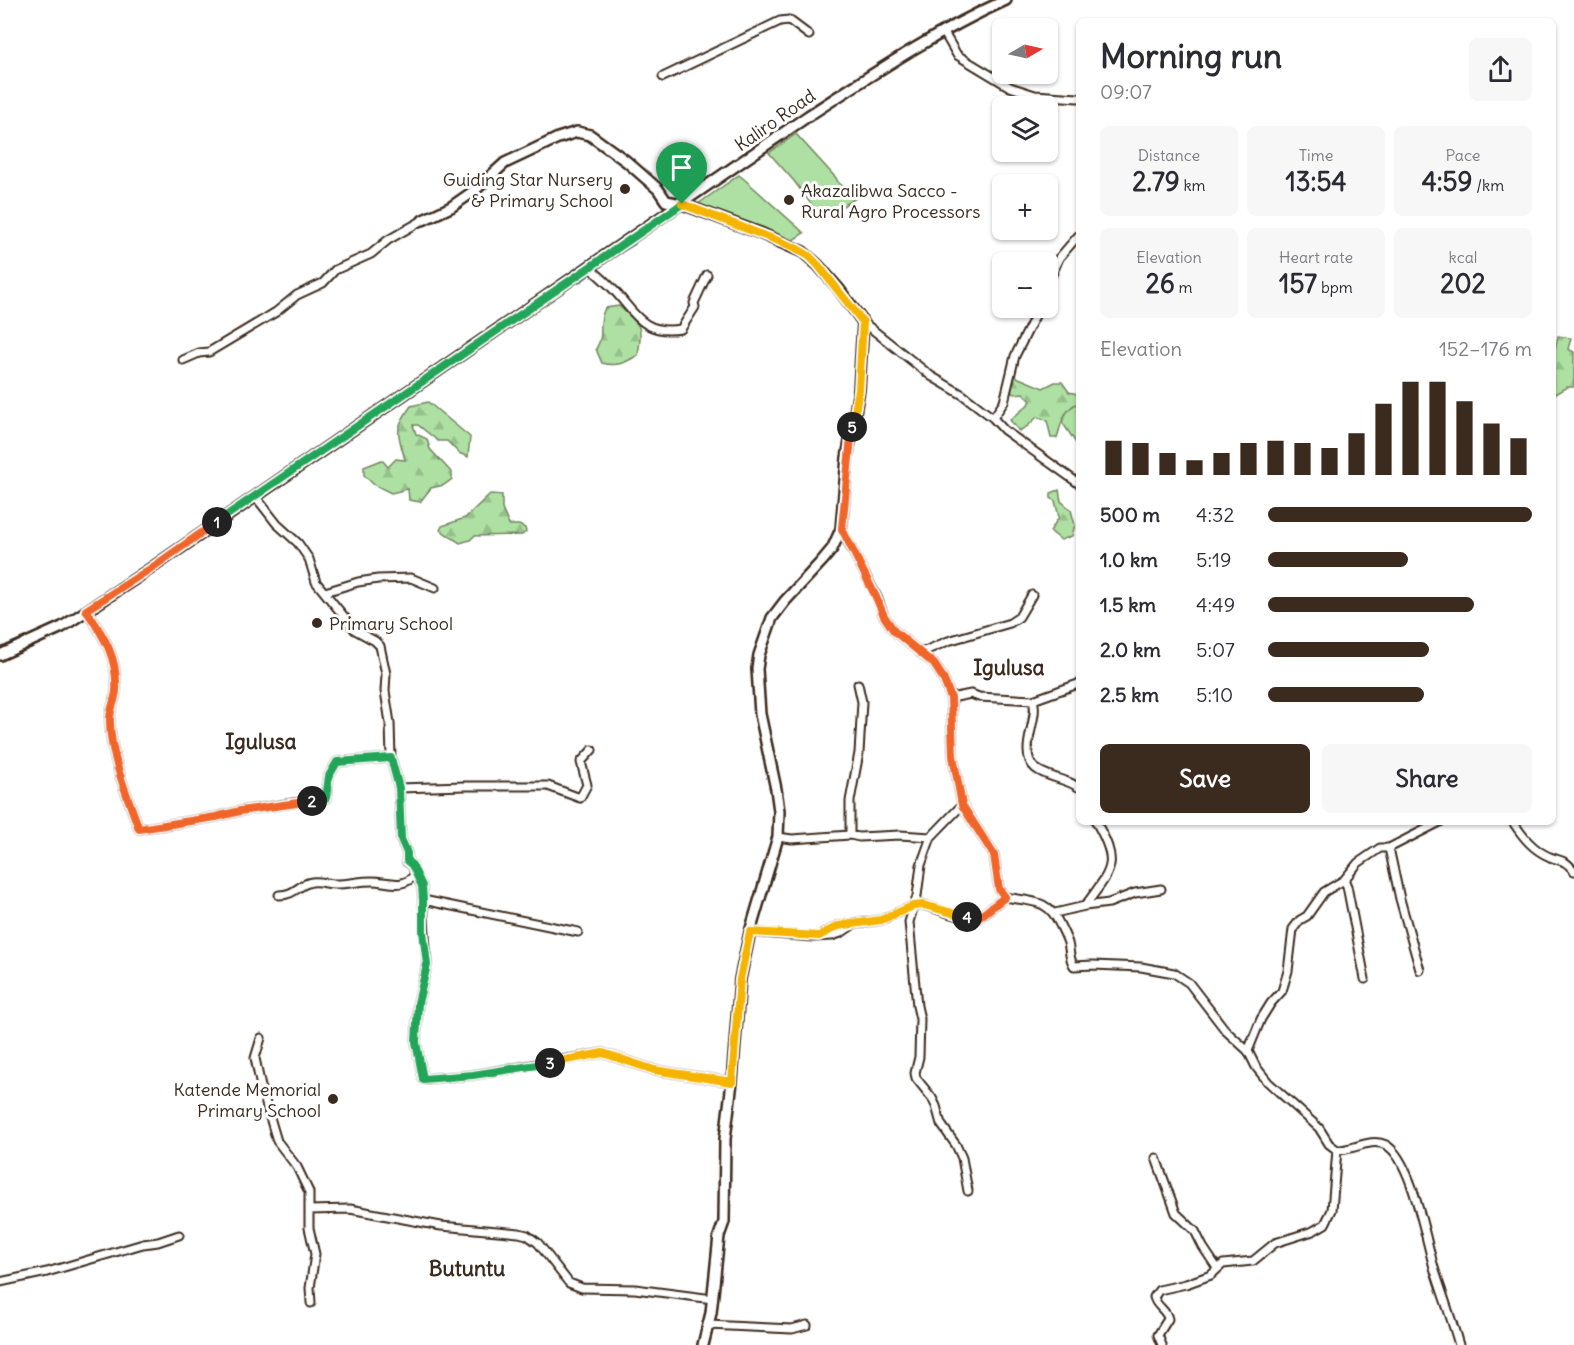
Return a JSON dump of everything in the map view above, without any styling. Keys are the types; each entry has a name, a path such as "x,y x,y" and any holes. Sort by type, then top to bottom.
{"street":[{"name":"Kaliro Road","path":"0,655 62,627 153,567 808,116 903,54 1006,0"},
{"path":"663,77 780,21 789,20 810,35"},
{"path":"943,31 957,55 1010,87 1035,95 1076,98"},
{"path":"183,360 199,353 209,352 276,312 297,295 323,283 335,270 371,254 388,240 451,207 474,191 505,163 558,138 577,132 590,135 626,161 658,189 666,201 682,204 760,233 809,256 838,288 863,322 931,376 963,395 993,418 1004,430 1076,482"},
{"path":"1058,260 1076,238"},
{"path":"589,267 647,326 668,331 681,329 687,322 707,275"},
{"path":"993,418 1004,402 1015,356 1034,318"},
{"path":"703,1345 713,1299 719,1236 724,1222 725,1139 740,979 750,932 778,837 779,811 776,789 760,714 757,669 759,655 772,618 784,601 832,549 842,529 848,458 859,390 863,322"},
{"path":"255,496 277,524 298,543 309,559 316,582 355,630 380,646 386,674 385,691 390,723 391,758 399,788 401,839 407,853 407,861 412,865 422,886 423,931 427,965 418,1003 416,1042 423,1079 473,1075 603,1053 654,1070 732,1082"},
{"path":"842,529 884,616 894,631 934,664 943,678 951,698 953,756 962,805 994,855 999,889 1005,897"},
{"path":"325,592 358,582 378,579 411,578 435,588"},
{"path":"920,652 948,641 1010,623 1019,616 1032,595"},
{"path":"86,610 112,652 116,692 109,721 115,753 139,829 326,798 329,776 337,762 391,758"},
{"path":"850,835 850,801 859,753 862,702 858,684"},
{"path":"951,698 971,694 979,697 1033,700 1076,685"},
{"path":"1033,700 1035,706 1028,742 1033,767 1044,774 1067,780 1076,786"},
{"path":"399,788 548,786 579,798 587,786 581,762 592,750"},
{"path":"962,805 931,837 921,865 917,896 909,922 920,1019 916,1078 936,1106 941,1124 962,1158 968,1191"},
{"path":"1085,906 1107,878 1111,868 1108,842 1098,825"},
{"path":"1248,1051 1261,1019 1281,991 1288,970 1293,929 1300,920 1307,916 1324,892 1344,880 1358,863 1380,848 1389,848 1434,825"},
{"path":"1515,825 1527,843 1550,857 1566,861 1574,871"},
{"path":"778,837 792,839 850,835 931,837"},
{"path":"1389,848 1400,899 1420,970"},
{"path":"279,895 291,895 301,886 313,882 332,885 372,881 400,884 411,879 415,874"},
{"path":"1344,880 1365,979"},
{"path":"1055,913 1109,903 1135,893 1161,889"},
{"path":"750,932 819,936 841,933 854,924 881,920 913,906 924,905 951,914 977,919 1005,897 1029,900 1055,913 1068,943 1071,962 1074,966 1120,966 1174,973 1189,983 1226,1031 1248,1051 1256,1067 1268,1082 1319,1128 1329,1144 1337,1150 1362,1143 1384,1144 1397,1154 1406,1171 1416,1200 1459,1345"},
{"path":"423,900 578,932"},
{"path":"261,1038 255,1058 277,1141 297,1167 309,1192 309,1228 315,1254 310,1288 311,1303"},
{"path":"1162,1345 1158,1335 1168,1316 1155,1303 1155,1293 1159,1290 1211,1275 1223,1264 1252,1261 1275,1243 1313,1231 1325,1224 1332,1210 1337,1150"},
{"path":"1156,1158 1176,1213 1196,1231 1217,1268"},
{"path":"309,1210 350,1209 441,1226 519,1233 527,1235 538,1243 569,1283 582,1288 634,1289 713,1299"},
{"path":"0,1282 47,1272 179,1235"},
{"path":"708,1325 792,1329 807,1325"}],"green space":[{"path":"796,134 838,182 856,198 822,219 794,181 769,153"},
{"path":"739,175 804,233 787,244 695,206"},
{"path":"619,306 639,327 638,355 621,364 602,363 596,349 600,338 602,314 605,308"},
{"path":"1558,336 1571,338 1568,349 1574,352 1574,387 1567,387 1556,393"},
{"path":"1014,376 1043,388 1055,382 1062,382 1069,392 1076,394 1076,404 1066,413 1057,438 1051,438 1047,420 1037,417 1019,431 1010,420 1031,401 1023,393 1014,394 1008,389 1008,383"},
{"path":"428,402 470,437 468,457 459,453 447,441 438,441 418,425 413,425 416,434 427,439 430,449 452,473 452,479 444,485 431,488 420,502 409,500 408,489 391,493 373,484 364,475 364,467 382,460 388,467 396,459 405,460 399,437 401,421 411,406"},
{"path":"1076,404 1076,443 1062,422 1069,407"},
{"path":"1059,490 1061,501 1071,510 1075,525 1072,536 1061,540 1050,531 1059,517 1051,493"},
{"path":"490,494 502,495 502,509 509,525 519,525 525,528 526,532 522,535 474,536 460,543 440,530 442,526 465,518"}],"waterway":[{"path":"614,257 635,244"},
{"path":"595,271 609,260"},
{"path":"579,283 588,276"}],"place":[{"name":"Guiding Star Nursery & Primary School","path":"625,189"},
{"name":"Akazalibwa Sacco - Rural Agro Processors","path":"789,200"},
{"name":"Primary School","path":"317,623"},
{"name":"Katende Memorial Primary School","path":"333,1099"}],"district":[{"name":"Igulusa","path":"1009,667"},
{"name":"Igulusa","path":"261,741"},
{"name":"Butuntu","path":"467,1268"}],"route":[{"path":"682,204 760,233 809,256 838,288 863,322 859,390 851,433 842,529 884,616 894,631 934,664 943,678 951,698 953,756 962,805 994,855 999,889 1005,897 977,919 951,914 924,905 913,906 881,920 838,926 813,937 750,932 740,979 732,1082 654,1070 603,1053 473,1075 423,1079 416,1042 418,1003 427,965 423,931 422,886 412,865 407,861 407,853 401,839 399,788 391,758 337,762 329,776 326,798 139,829 115,753 109,721 116,692 112,652 86,610 153,567 682,204"}]}
